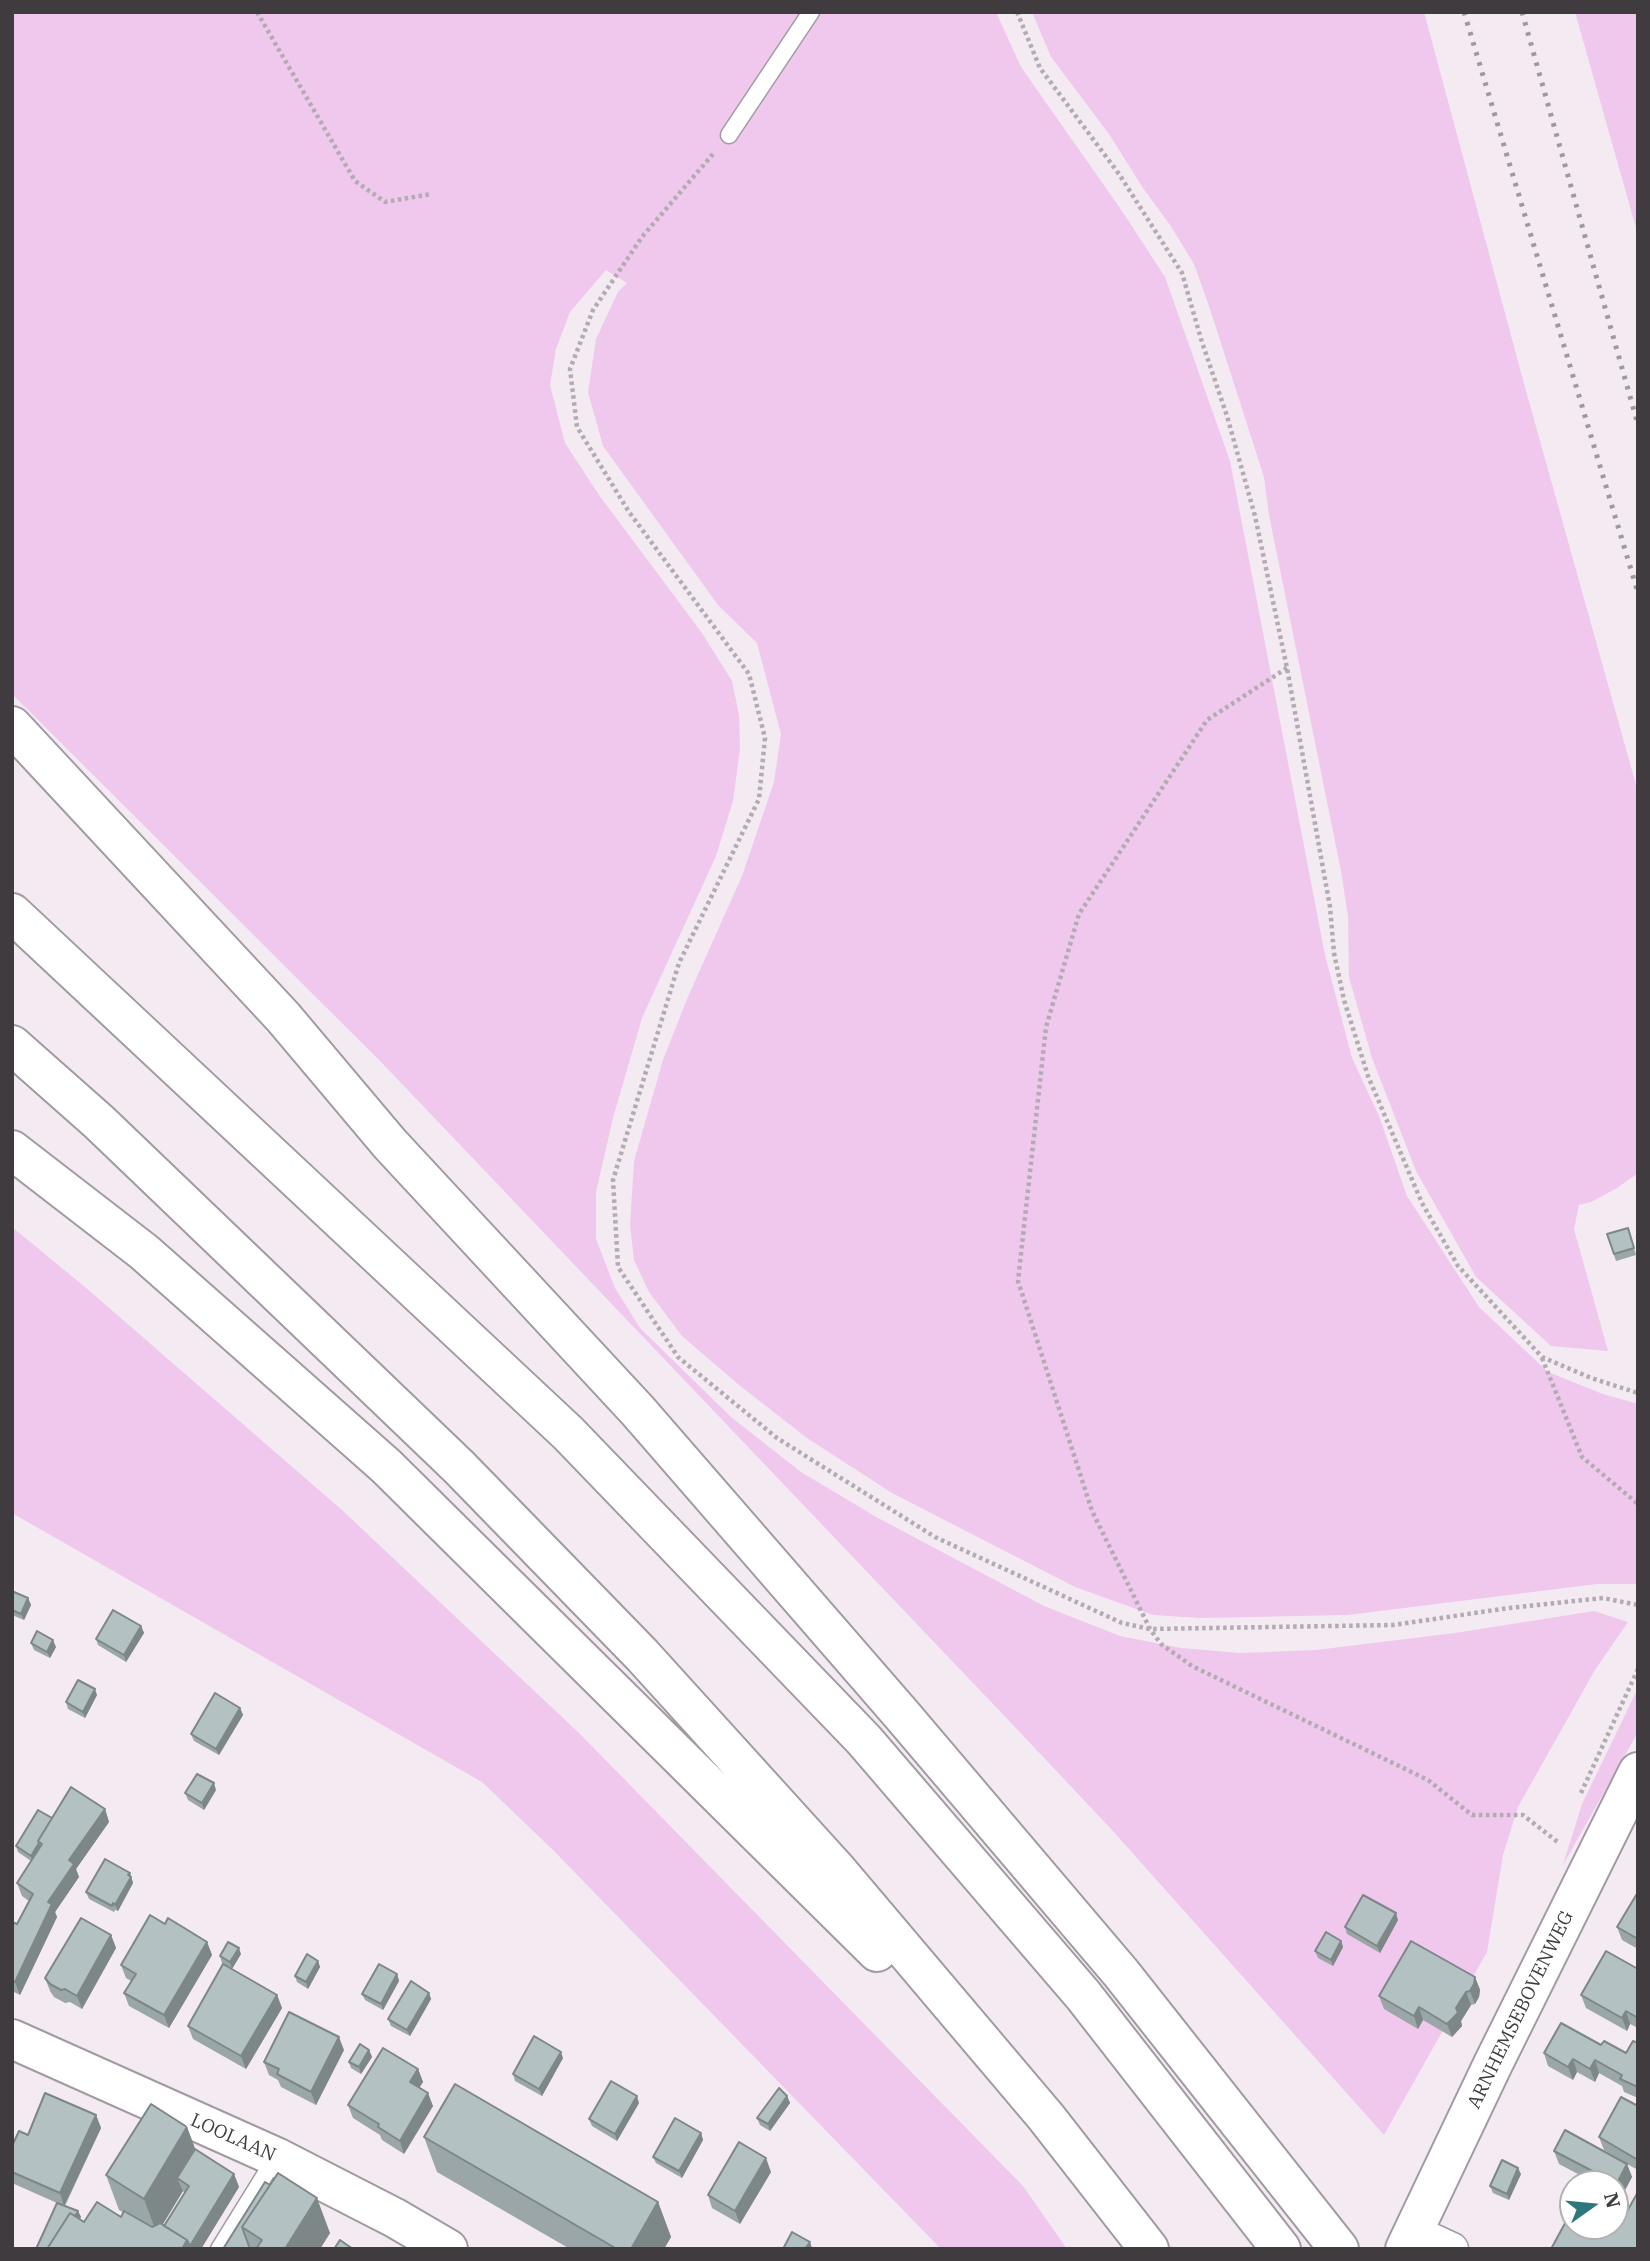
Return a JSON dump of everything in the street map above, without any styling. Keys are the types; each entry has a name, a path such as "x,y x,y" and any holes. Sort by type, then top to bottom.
{"main road":[{"path":"12,726 283,1017 390,1144 656,1432 1121,1973 1339,2249"},
{"path":"12,913 568,1433 864,1740 1083,1996 1281,2249"},
{"path":"12,1045 99,1122 459,1467 642,1655 837,1870 1046,2117 1149,2249"},
{"path":"12,1150 144,1252 386,1466 1046,2117"},
{"name":"ARNHEMSEBOVENWEG","path":"1409,2240 1638,1772"},
{"name":"LOOLAAN","path":"12,2039 276,2157 395,2218 448,2249"}],"street":[{"path":"1409,2240 1452,2249"}],"lane":[{"path":"729,135 811,12"},
{"path":"219,2249 276,2157"}],"path":[{"path":"257,12 355,181 385,202 431,194"},
{"path":"1017,12 1040,68 1119,174 1182,273 1255,516 1287,668 1330,907 1334,953 1344,1000 1368,1076 1422,1203 1458,1266 1542,1357 1582,1457 1638,1504"},
{"path":"729,135 642,237 593,310 570,369 577,427 629,512 749,674 765,738 759,799 679,963 613,1180 618,1267 678,1357 777,1438 935,1537 1122,1623 1150,1629 1393,1625 1602,1598 1638,1605"},
{"path":"1287,668 1207,720 1079,914 1046,1027 1018,1281 1092,1511 1150,1629 1161,1644 1192,1667 1428,1780 1472,1815 1523,1815 1559,1843"},
{"path":"1542,1357 1591,1378 1638,1393"}],"shaded area":[{"path":"12,12 996,12 1021,67 1165,277 1230,461 1325,955 1352,1058 1379,1116 1407,1196 1479,1307 1548,1372 1603,1394 1638,1404 1638,1584 1597,1584 1348,1615 1201,1618 1153,1615 1075,1587 892,1493 807,1438 682,1336 649,1292 634,1260 630,1225 634,1161 663,1060 742,876 774,782 781,734 757,643 718,605 603,446 588,392 596,339 618,292 627,283 606,270 570,312 556,349 550,385 565,443 599,495 702,633 732,681 739,715 740,749 733,801 716,856 642,1018 613,1118 596,1192 596,1239 615,1288 640,1328 731,1417 801,1472 878,1518 1044,1606 1120,1636 1181,1648 1240,1653 1316,1650 1455,1633 1594,1611 1628,1622 1595,1670 1518,1807 1503,1855 1487,1952 1384,2135 1112,1830 1014,1726 383,1064 12,694"},
{"path":"1032,12 1424,12 1638,792 1638,1173 1617,1188 1591,1202 1579,1205 1574,1229 1608,1351 1551,1346 1476,1277 1416,1171 1372,1058 1349,977 1348,917 1341,871 1269,515 1264,477 1210,309 1194,264 1109,134 1051,57"},
{"path":"1575,12 1638,12 1638,235"},
{"path":"12,1227 343,1511 579,1733 1023,2186 1067,2249 941,2249 553,1850 482,1782 12,1513"},
{"path":"1638,1688 1638,1732 1563,1865 1582,1804"}],"building":[{"path":"1628,1228 1634,1248 1614,1254 1607,1234"},
{"path":"14,1592 28,1598 21,1614 12,1610"},
{"path":"113,1610 141,1626 124,1655 96,1639"},
{"path":"37,1631 53,1640 47,1652 31,1643"},
{"path":"78,1680 95,1689 83,1712 66,1702"},
{"path":"215,1693 240,1708 216,1749 191,1734"},
{"path":"197,1774 214,1783 202,1803 185,1793"},
{"path":"71,1787 105,1809 69,1860 74,1864 48,1902 52,1904 15,1982 12,1981 12,1922 17,1924 33,1894 17,1883 42,1844 38,1841"},
{"path":"38,1810 52,1818 31,1856 16,1846"},
{"path":"105,1859 130,1873 128,1875 131,1877 112,1906 86,1892"},
{"path":"1638,1892 1638,1939 1617,1927"},
{"path":"1363,1895 1396,1913 1377,1946 1345,1927"},
{"path":"150,1915 165,1924 168,1918 207,1942 164,2015 124,1993 136,1974 121,1965"},
{"path":"81,1918 111,1935 77,1996 50,1984 45,1978"},
{"path":"1326,1932 1341,1941 1331,1960 1315,1951"},
{"path":"1411,1941 1475,1977 1470,1991 1466,1992 1456,2008 1458,2013 1447,2024 1419,2007 1414,2016 1379,1996"},
{"path":"228,1942 239,1948 230,1962 220,1956"},
{"path":"1606,1951 1638,1969 1638,2018 1626,2011 1622,2018 1581,1995"},
{"path":"307,1954 318,1961 306,1982 295,1976"},
{"path":"223,1964 277,1995 241,2056 188,2026"},
{"path":"379,1964 397,1974 381,2004 362,1994"},
{"path":"411,1981 429,1993 407,2030 388,2019"},
{"path":"289,2012 339,2037 311,2092 277,2074 279,2069 264,2062"},
{"path":"1561,2023 1601,2045 1604,2041 1626,2053 1633,2041 1638,2043 1638,2087 1620,2079 1622,2075 1595,2060 1590,2069 1573,2059 1568,2067 1544,2053"},
{"path":"534,2036 561,2052 539,2089 513,2074"},
{"path":"360,2044 369,2050 359,2067 349,2062"},
{"path":"383,2048 418,2069 410,2082 428,2093 400,2141 348,2105"},
{"path":"611,2081 637,2096 615,2134 589,2119"},
{"path":"455,2084 658,2202 631,2249 617,2249 424,2137"},
{"path":"779,2088 787,2096 768,2124 757,2118"},
{"path":"45,2093 96,2115 60,2193 12,2172 12,2146 19,2131 28,2135"},
{"path":"1621,2097 1638,2106 1638,2160 1599,2137"},
{"path":"151,2104 187,2127 144,2199 106,2175"},
{"path":"675,2118 701,2133 679,2171 653,2157"},
{"path":"1565,2130 1627,2164 1624,2170 1590,2170 1554,2151"},
{"path":"739,2142 766,2158 735,2211 708,2195"},
{"path":"195,2149 234,2174 190,2246 187,2240 164,2226 189,2186 177,2178"},
{"path":"1502,2160 1518,2168 1507,2194 1490,2186"},
{"path":"278,2173 317,2198 285,2249 256,2249 262,2240 242,2227"},
{"path":"265,2182 270,2185 242,2227 250,2249 223,2249"},
{"path":"1638,2192 1638,2249 1551,2249 1559,2234 1559,2240 1629,2240 1629,2208"},
{"path":"97,2202 121,2217 124,2211 152,2227 160,2223 187,2240 182,2249 47,2249 70,2213 84,2222"},
{"path":"57,2203 78,2211 75,2216 70,2213 47,2249 36,2249"},
{"path":"792,2232 810,2242 805,2249 783,2249"},
{"path":"340,2240 353,2249 334,2249"}],"railway":[{"path":"1464,12 1638,593"},
{"path":"1522,12 1638,425"}]}
